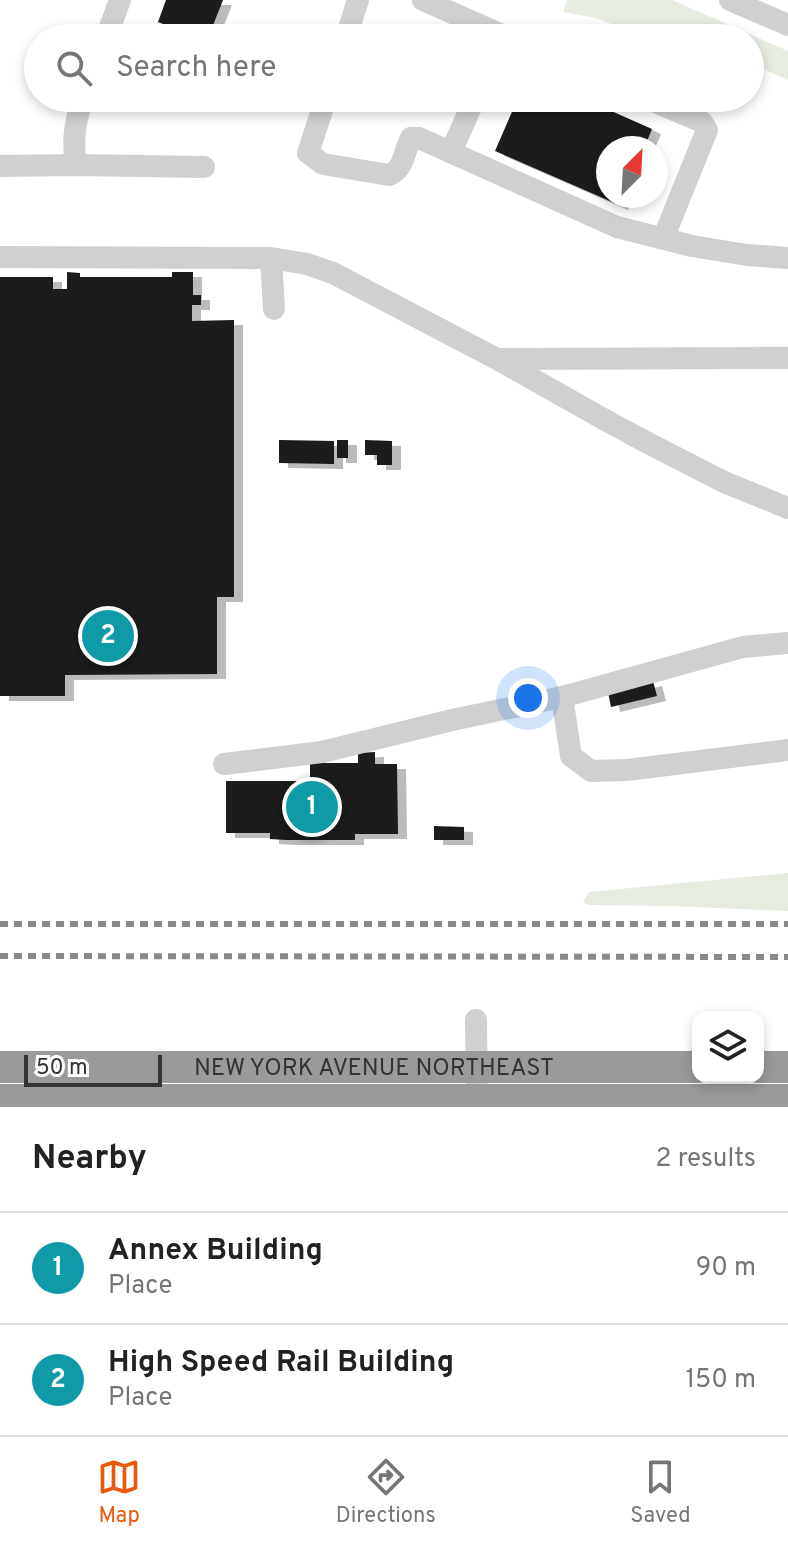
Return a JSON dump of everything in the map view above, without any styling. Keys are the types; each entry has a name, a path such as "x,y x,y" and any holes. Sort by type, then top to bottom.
{"highway":[{"name":"NEW YORK AVENUE NORTHEAST","path":"0,1067 692,1067"},
{"path":"764,1067 788,1067"},
{"name":"NEW YORK AVENUE NORTHEAST","path":"0,1100 477,1104 788,1100"}],"street":[{"path":"111,24 120,0"},
{"path":"350,24 358,0"},
{"path":"423,0 476,24"},
{"path":"730,0 788,25"},
{"path":"76,165 74,138 79,112"},
{"path":"321,112 308,153 323,164 389,175 397,172 411,138 419,138 617,227 692,246 788,258"},
{"path":"451,152 469,112"},
{"path":"663,239 707,130 702,122 679,112"},
{"path":"0,166 204,167"},
{"path":"0,257 271,258 307,264 333,273 711,475 788,508"},
{"path":"271,258 274,309"},
{"path":"497,359 788,358"},
{"path":"224,764 322,752 562,697 743,647 788,643"},
{"path":"562,697 571,756 591,771 627,770 788,750"},
{"path":"476,1020 477,1104"}],"shaded area":[{"path":"567,0 672,0 727,24 611,24 563,12"},
{"path":"764,40 788,51 788,80 764,69"},
{"path":"788,873 788,911 589,905 583,902 589,892"}],"building":[{"path":"166,0 223,0 214,24 158,22"},
{"path":"512,112 614,112 652,129 649,136 596,136 596,195 495,151"},
{"path":"67,272 80,273 80,277 172,277 172,272 193,272 193,295 201,295 201,305 192,305 192,321 234,320 234,597 217,597 217,674 65,675 65,696 0,696 0,277 53,277 53,289 67,289"},
{"path":"279,440 334,441 334,464 279,463"},
{"path":"337,440 348,440 348,458 337,458"},
{"path":"365,440 392,441 392,465 377,465 377,455 365,455"},
{"path":"653,681 657,696 611,707 608,692"},
{"path":"375,752 375,764 397,764 398,834 355,834 355,840 286,840 270,839 270,833 226,833 226,781 310,781 310,763 358,763 358,753"},
{"path":"434,826 464,827 464,840 434,840"}],"railway":[{"path":"0,924 788,924"},
{"path":"0,956 788,957"}],"place":[{"name":"High Speed Rail Building","path":"108,636"},
{"name":"Annex Building","path":"312,807"}]}
